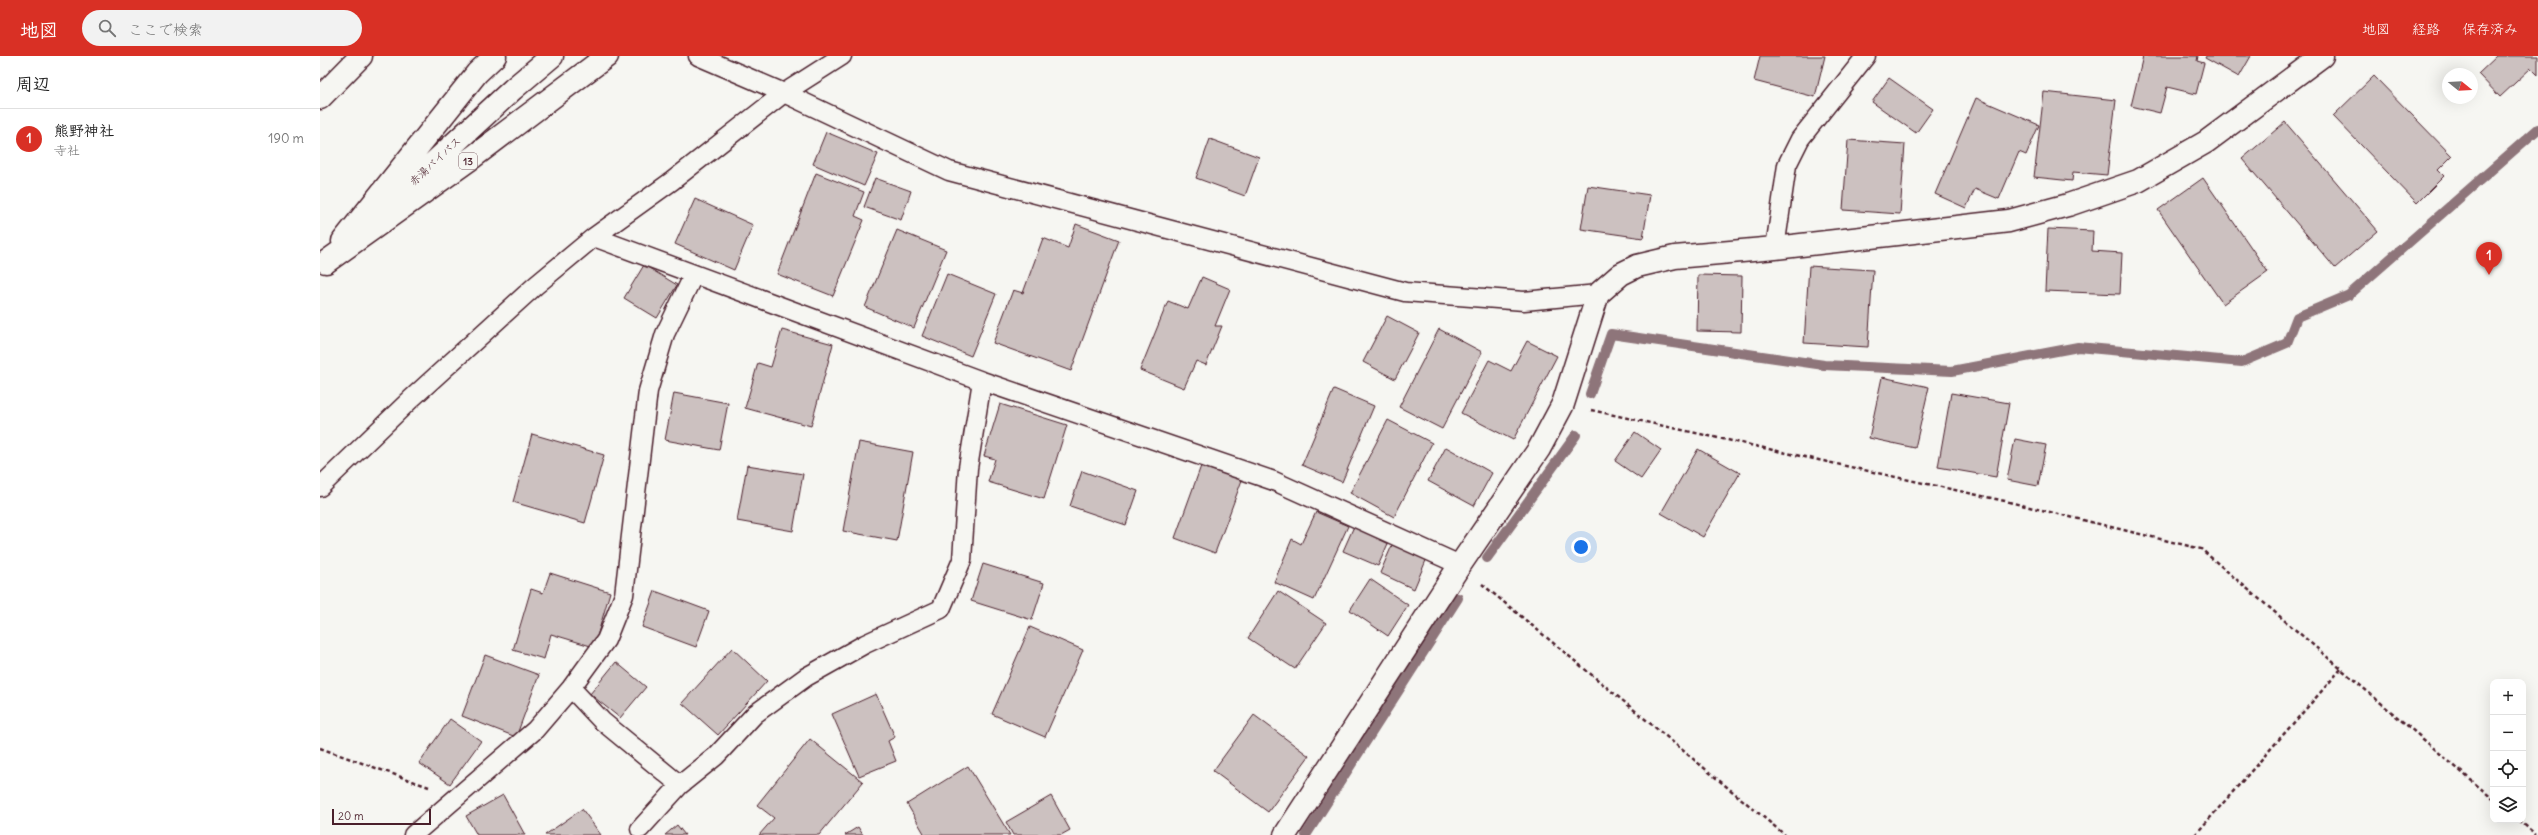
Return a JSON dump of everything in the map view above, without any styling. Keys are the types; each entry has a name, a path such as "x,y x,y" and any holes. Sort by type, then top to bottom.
{"main road":[{"path":"320,98 360,56"},
{"path":"323,265 478,73 495,56"},
{"name":"赤湯バイパス","path":"323,265 513,89 552,56"},
{"name":"13","path":"323,265 473,158 607,56"},
{"path":"1285,835 1460,566 1539,449 1563,404 1598,294 1620,274 1654,261 1675,257 1775,248 2009,221 2068,205 2131,183 2206,142 2322,56"}],"lane":[{"path":"698,56 784,93 949,171 1404,292 1524,301 1598,294"},
{"path":"320,487 536,286 594,237 672,181 784,93 842,56"},
{"path":"1775,248 1787,165 1800,139 1866,56"},
{"path":"594,237 982,381 1274,481 1460,566"},
{"path":"413,835 535,730 571,688 606,640 624,595 648,391 665,334 694,274"},
{"path":"640,829 680,785 716,756 755,714 806,677 865,644 942,609 962,560 968,468 982,381"},
{"path":"571,688 602,720 680,785"}],"path":[{"path":"1563,404 2005,501 2201,549 2490,796"},
{"path":"1460,566 1785,835"},
{"path":"2195,835 2341,669"},
{"path":"320,748 457,796"},
{"path":"2521,823 2535,835"}],"building":[{"path":"1760,56 1825,56 1815,97 1754,81"},
{"path":"2143,56 2198,56 2197,61 2204,63 2196,94 2167,87 2160,113 2131,106"},
{"path":"2206,56 2251,56 2239,77 2205,58"},
{"path":"2497,56 2538,56 2538,75 2531,68 2500,97 2478,74"},
{"path":"2374,76 2452,156 2438,170 2444,176 2417,203 2333,116"},
{"path":"1889,78 1933,109 1916,133 1872,102"},
{"path":"2044,92 2116,100 2107,175 2073,172 2072,181 2034,177"},
{"path":"1976,98 2039,125 2026,155 2019,152 1999,199 1975,189 1966,208 1935,194"},
{"path":"2285,122 2378,231 2335,268 2242,159"},
{"path":"826,132 878,154 864,186 813,164"},
{"path":"1210,139 1259,157 1245,196 1196,178"},
{"path":"1848,140 1905,144 1900,214 1843,210"},
{"path":"816,173 864,192 855,216 864,220 833,296 777,274"},
{"path":"875,178 911,191 901,220 864,207"},
{"path":"2203,178 2268,272 2223,304 2158,210"},
{"path":"1588,186 1650,195 1643,238 1581,229"},
{"path":"695,199 753,225 734,270 675,244"},
{"path":"1076,224 1119,240 1071,371 993,343 1013,290 1023,293 1043,238 1068,248"},
{"path":"2048,229 2093,231 2092,251 2122,253 2120,294 2045,291"},
{"path":"897,230 946,250 914,328 865,307"},
{"path":"644,265 677,285 657,318 624,298"},
{"path":"1809,266 1873,270 1868,347 1804,343"},
{"path":"947,274 996,294 971,356 922,336"},
{"path":"1698,275 1742,276 1741,332 1697,331"},
{"path":"1202,277 1230,289 1215,326 1222,326 1206,365 1196,361 1184,388 1140,370 1168,301 1188,309"},
{"path":"1387,316 1419,333 1395,379 1363,362"},
{"path":"1439,329 1482,352 1442,429 1399,407"},
{"path":"782,330 833,344 811,426 745,408 758,363 771,367"},
{"path":"1527,341 1557,356 1513,440 1461,413 1489,360 1511,371"},
{"path":"1882,377 1929,387 1915,448 1869,438"},
{"path":"1334,389 1374,406 1342,482 1302,465"},
{"path":"674,393 728,403 719,450 665,440"},
{"path":"1951,393 2009,403 1996,477 1938,467"},
{"path":"1000,404 1067,425 1044,499 988,482 995,459 984,456"},
{"path":"1388,420 1432,443 1394,517 1350,493"},
{"path":"1635,432 1661,450 1641,479 1615,461"},
{"path":"532,434 604,455 585,523 513,502"},
{"path":"2015,439 2046,445 2038,486 2007,480"},
{"path":"859,442 913,452 897,541 843,531"},
{"path":"1446,447 1492,473 1474,506 1428,481"},
{"path":"1698,449 1740,473 1703,537 1661,513"},
{"path":"747,465 803,474 793,531 737,521"},
{"path":"1201,466 1242,480 1215,553 1175,538"},
{"path":"1082,471 1138,491 1126,525 1070,506"},
{"path":"1316,512 1348,526 1314,600 1274,582 1292,539 1301,544"},
{"path":"1355,524 1390,539 1378,566 1343,551"},
{"path":"1393,543 1427,558 1414,589 1380,573"},
{"path":"983,564 1044,583 1032,620 971,601"},
{"path":"550,573 610,592 594,647 551,634 544,659 513,650 531,589 543,593"},
{"path":"1370,579 1408,605 1388,636 1350,610"},
{"path":"655,591 709,611 696,647 642,627"},
{"path":"1278,591 1326,623 1295,669 1248,638"},
{"path":"1030,627 1083,650 1045,737 992,714"},
{"path":"732,648 767,681 718,735 682,703"},
{"path":"485,655 539,675 516,737 462,716"},
{"path":"616,662 646,687 620,718 590,694"},
{"path":"876,694 895,737 888,741 896,761 859,776 832,714"},
{"path":"1254,715 1309,756 1268,812 1213,771"},
{"path":"450,719 481,741 450,784 419,763"},
{"path":"810,739 863,782 819,835 759,835 774,818 757,805"},
{"path":"968,766 1010,835 925,835 907,804"},
{"path":"503,795 525,835 477,835 466,816"},
{"path":"1051,796 1070,830 1061,835 1013,835 1006,822"},
{"path":"582,809 601,835 545,835"},
{"path":"677,825 685,835 665,835"},
{"path":"858,827 863,835 845,835"}],"waterway":[{"path":"1590,394 1611,334 1824,365 1952,371 2078,347 2242,362 2287,343 2297,317 2349,295 2538,129"},
{"path":"1487,558 1576,435"},
{"path":"1306,835 1458,598"}],"place":[{"name":"熊野神社","path":"2489,275"}]}
